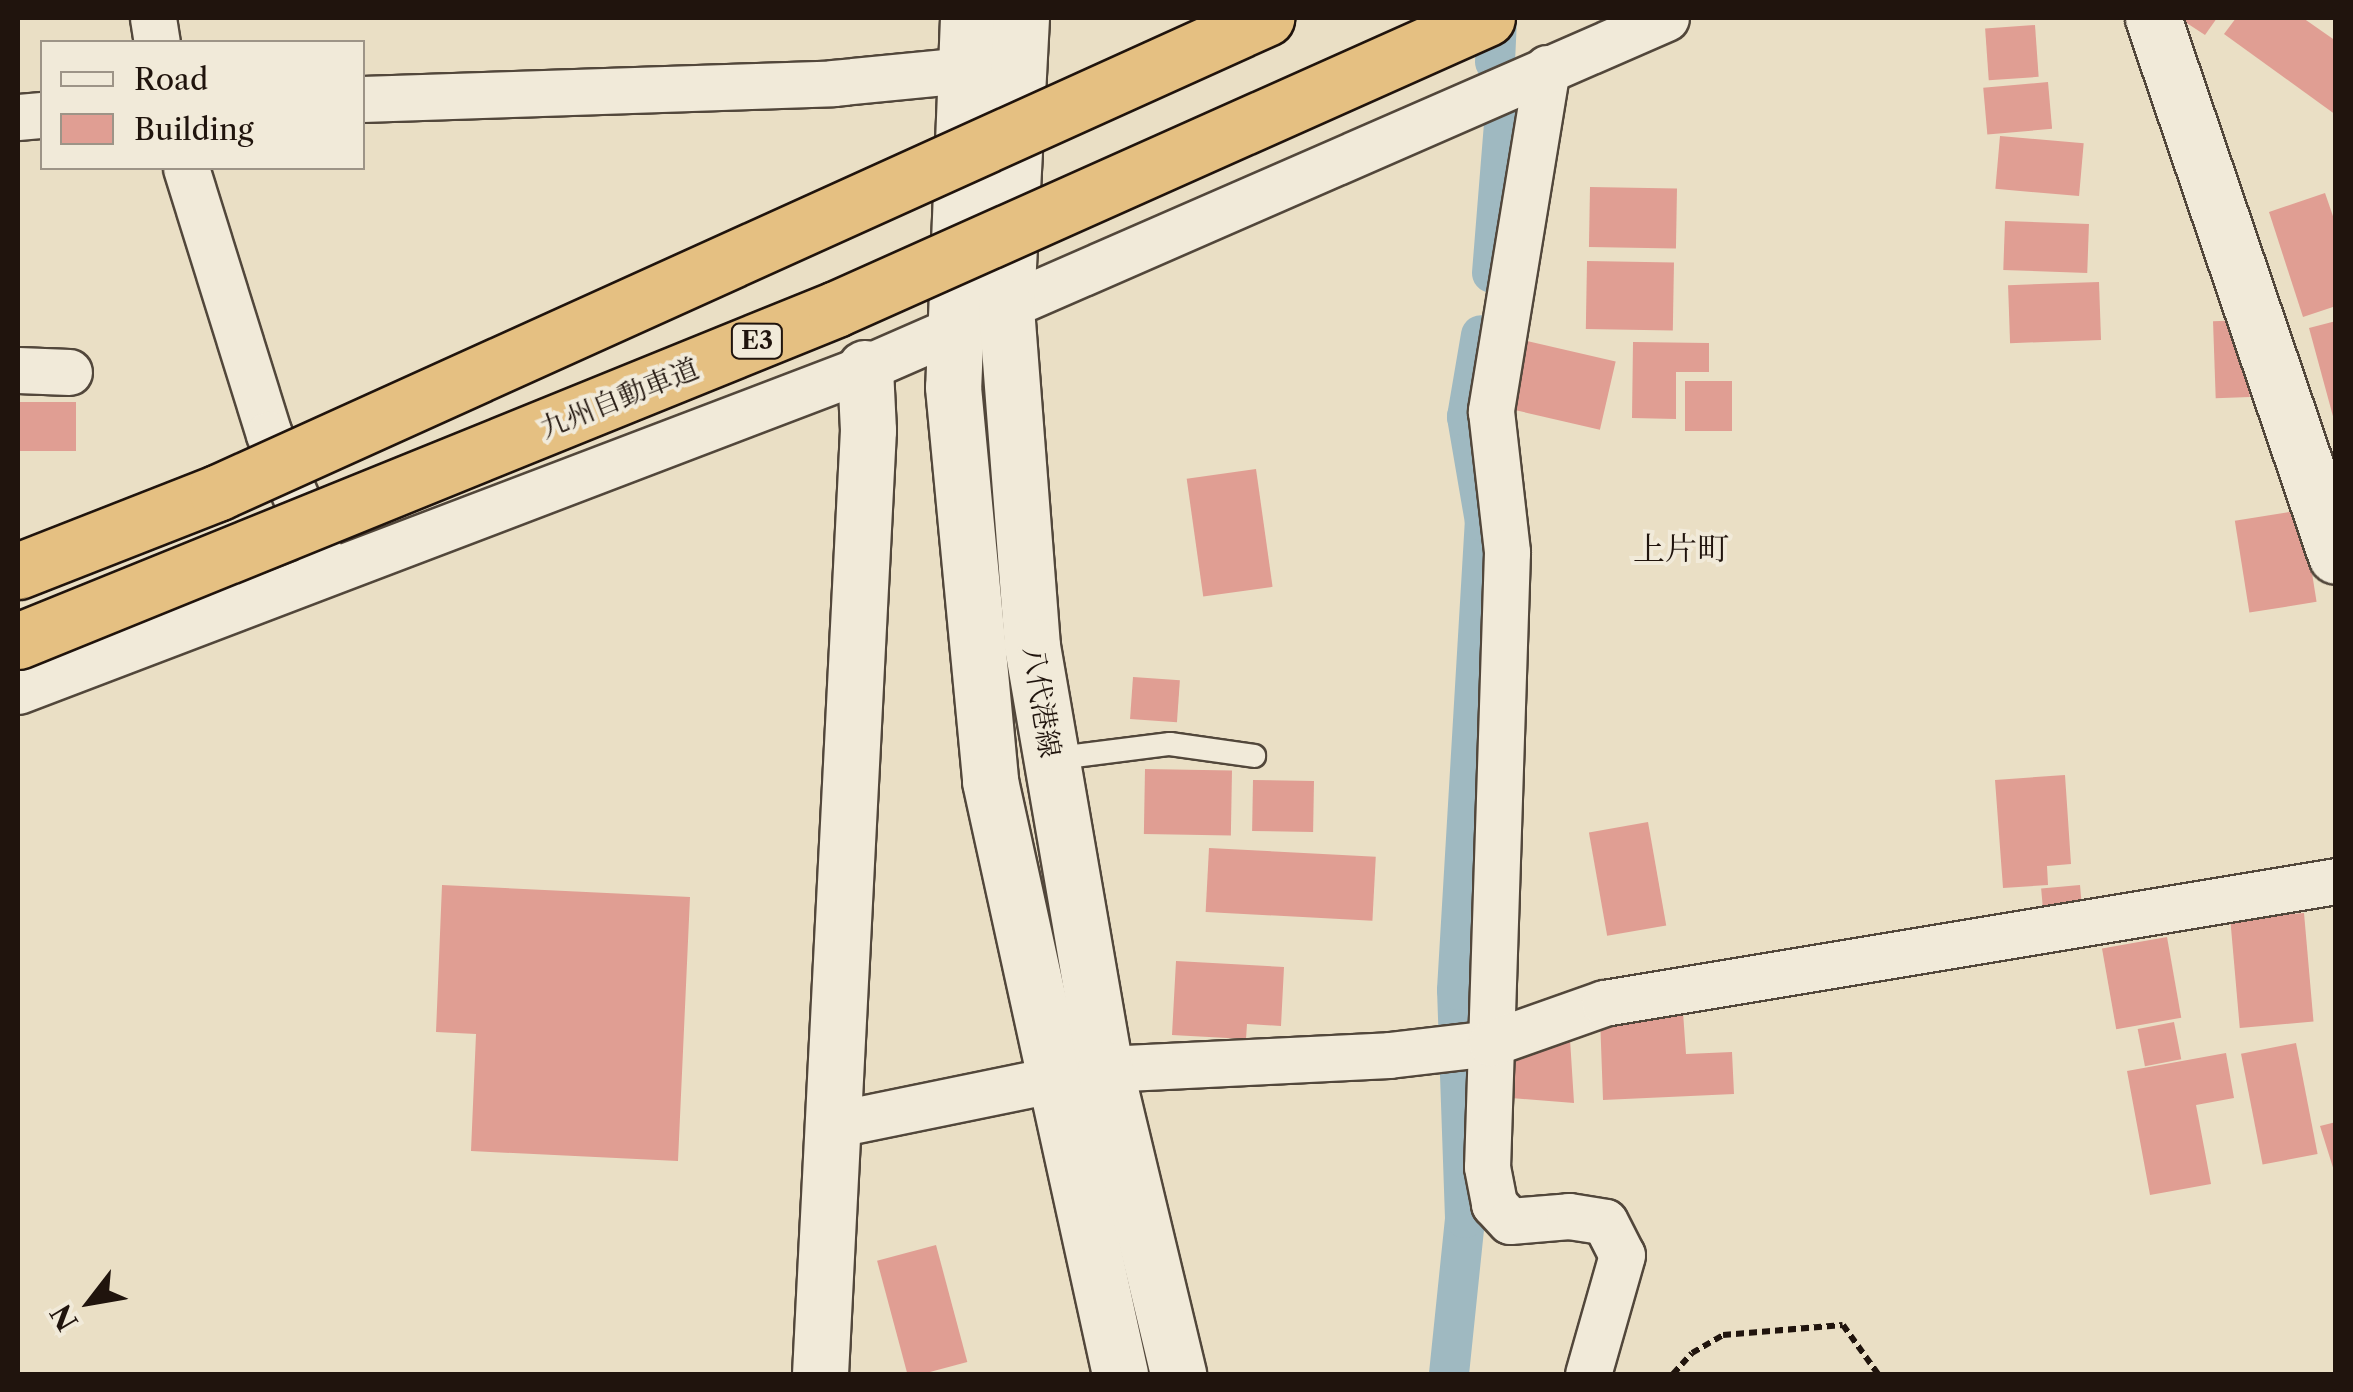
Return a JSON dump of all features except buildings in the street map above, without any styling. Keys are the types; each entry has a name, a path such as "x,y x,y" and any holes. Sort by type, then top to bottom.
{"highway":[{"path":"18,571 217,493 1266,18"},
{"name":"九州自動車道","path":"18,640 836,309 1487,18"}],"main road":[{"name":"八代港線","path":"1021,18 1006,308 1032,646 1105,1069 1178,1374"},
{"path":"2153,18 2336,556"},
{"name":"八代港線","path":"967,44 953,387 990,780 1120,1374"},
{"path":"820,1374 865,368"}],"street":[{"path":"18,691 326,570 865,368 1666,18"},
{"path":"365,99 833,83 967,44"},
{"path":"1547,68 1490,411 1507,552 1487,1167 1494,1204 1510,1221 1568,1216 1605,1222 1622,1255 1588,1374"},
{"path":"187,170 268,434 326,570"},
{"path":"18,370 68,372"},
{"path":"832,1125 1105,1069 1389,1055 1491,1042 1604,1003 2336,880"}],"lane":[{"path":"1051,760 1170,744 1254,756"}],"path":[{"path":"1673,1374 1692,1353 1723,1335 1843,1325 1878,1374"}],"waterway":[{"path":"1495,62 1497,18"},
{"path":"1492,273 1505,113"},
{"path":"1449,1374 1465,1218 1457,990 1485,522 1467,417 1481,335"}],"district":[{"name":"上片町","path":"1681,549"}]}
